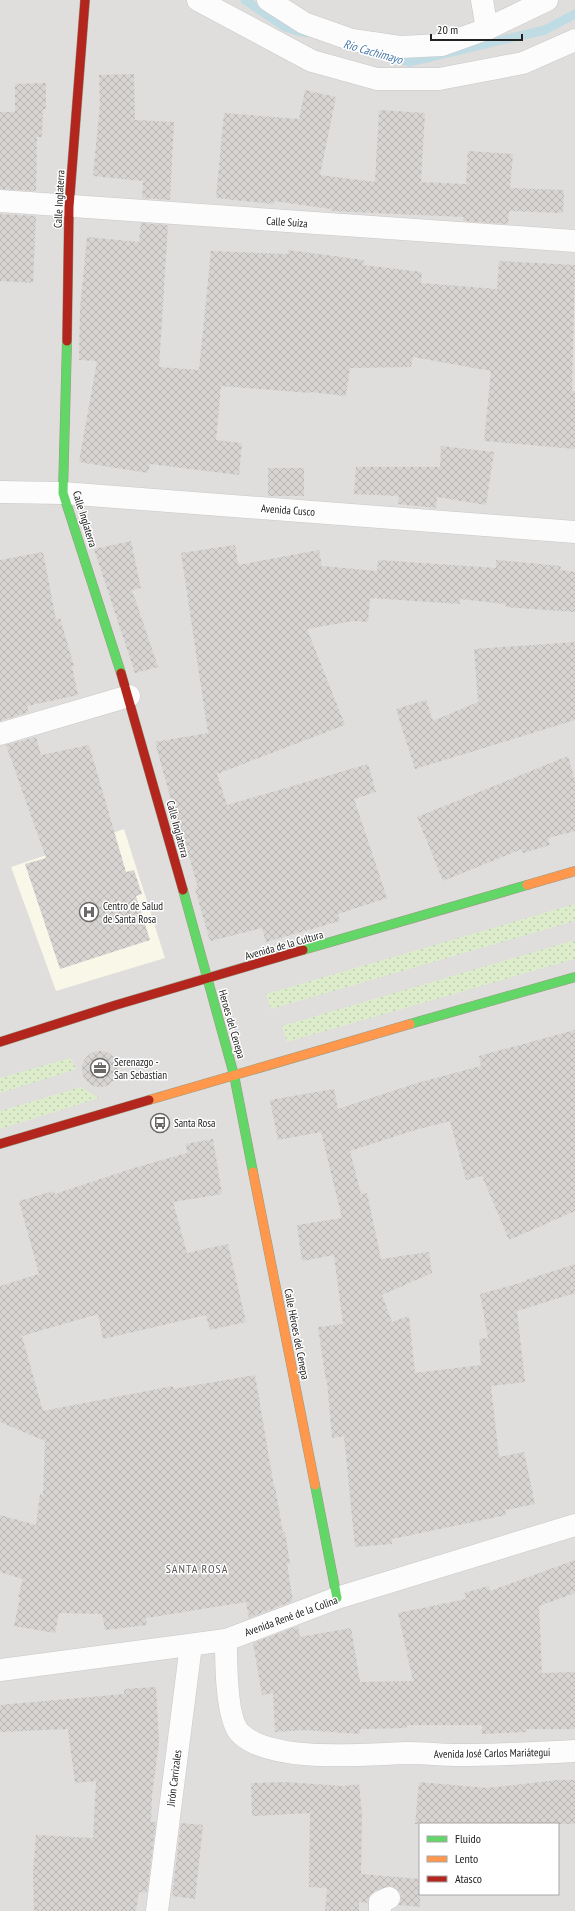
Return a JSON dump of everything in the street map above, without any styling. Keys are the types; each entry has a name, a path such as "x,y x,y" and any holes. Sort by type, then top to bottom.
{"main road":[{"name":"Calle Inglaterra","path":"85,0 69,207 65,464 63,493 129,696 207,979"},
{"name":"Avenida de la Cultura","path":"0,1042 108,1007 575,872"},
{"path":"0,1144 234,1075 575,978"},
{"name":"Heroes del Cenepa","path":"207,979 234,1075"},
{"name":"Calle Héroes del Cenepa","path":"234,1075 337,1598"}],"street":[{"path":"198,0 312,61 377,79 439,79 523,63 575,40"},
{"path":"482,0 487,29"},
{"path":"276,3 304,23 352,40 400,47 442,45 487,29 547,0"},
{"name":"Calle Suiza","path":"0,201 575,241"},
{"name":"Avenida Cusco","path":"0,492 63,493 575,532"},
{"path":"0,734 129,696"},
{"name":"Avenida René de la Colina","path":"0,1670 226,1640 337,1598 575,1525"},
{"name":"Avenida José Carlos Mariátegui","path":"226,1640 226,1665 231,1714 240,1734 259,1744 279,1751 345,1755 409,1753 460,1755 575,1751"},
{"name":"Jirón Carrizales","path":"157,1911 191,1645"}],"shaded area":[{"path":"0,0 575,0 575,1911 0,1911"},
{"name":"Centro de Salud de Santa Rosa","path":"124,829 165,958 56,991 11,867"}],"green space":[{"path":"575,904 575,921 271,1009 266,994"},
{"path":"575,940 575,959 287,1042 282,1026"},
{"path":"70,1058 77,1069 0,1093 0,1078"},
{"path":"81,1087 99,1098 0,1129 0,1111"}],"building":[{"path":"134,74 135,120 174,122 170,200 142,198 143,181 93,176 100,104 99,75"},
{"path":"46,83 46,109 43,109 42,137 37,137 36,191 0,189 0,112 15,112 15,84"},
{"path":"305,90 336,97 320,175 375,182 379,110 425,113 421,182 466,184 468,151 513,154 510,188 564,190 563,213 509,211 508,224 463,221 464,217 331,211 331,209 274,201 274,204 216,198 224,113 299,119"},
{"path":"0,214 36,216 33,283 0,281"},
{"path":"141,223 168,225 159,367 199,370 211,251 288,254 288,250 364,260 363,265 422,272 421,283 497,289 499,261 575,265 572,391 575,391 575,449 484,441 491,371 413,357 411,367 350,368 346,396 221,386 216,440 242,443 239,475 150,464 148,473 79,462 97,361 79,360 80,309 87,237 139,242"},
{"path":"441,446 494,452 486,505 437,497 436,508 398,504 399,496 354,494 356,467 440,467"},
{"path":"268,468 304,468 304,496 268,496"},
{"path":"131,541 141,588 132,590 158,667 135,673 94,549"},
{"path":"235,545 238,565 319,550 322,566 377,571 378,560 496,568 496,560 561,566 560,570 575,572 575,612 506,607 505,604 460,599 460,604 370,598 368,622 353,621 307,629 345,725 217,774 227,805 368,764 376,792 354,799 387,898 338,914 340,921 266,942 262,928 210,941 195,889 198,888 182,831 180,832 155,742 208,733 181,553"},
{"path":"43,552 56,620 60,618 74,666 72,666 78,695 27,706 29,712 0,721 0,560"},
{"path":"575,642 575,720 415,769 396,709 426,700 433,721 478,702 474,649"},
{"path":"36,737 41,755 89,745 126,872 134,870 142,894 136,896 150,940 60,969 25,864 46,858 6,745"},
{"path":"568,756 575,781 575,831 548,838 550,845 523,853 522,849 443,881 417,817"},
{"path":"575,1030 575,1211 509,1240 482,1176 466,1180 450,1121 415,1130 350,1151 361,1194 367,1193 381,1259 429,1252 432,1273 382,1295 392,1322 409,1316 415,1373 481,1365 479,1339 488,1338 480,1294 527,1281 526,1280 575,1264 575,1293 517,1311 525,1382 491,1386 499,1457 524,1452 535,1504 505,1510 506,1515 392,1539 392,1544 355,1547 344,1436 332,1438 327,1381 318,1327 343,1324 334,1255 302,1261 297,1225 342,1218 321,1132 278,1140 270,1100 334,1089 338,1109 417,1083 481,1066 479,1056"},
{"name":"Serenazgo - San Sebastian","path":"100,1051 110,1054 115,1059 118,1069 115,1079 110,1084 100,1087 90,1084 85,1079 82,1069 85,1059 90,1054"},
{"path":"213,1139 222,1194 173,1202 187,1253 228,1244 246,1322 210,1330 206,1315 103,1339 98,1314 22,1336 43,1411 173,1386 173,1389 255,1375 274,1487 275,1486 283,1533 285,1532 290,1564 287,1564 293,1601 249,1618 246,1602 146,1618 147,1625 105,1630 102,1614 59,1613 55,1633 14,1626 20,1597 18,1597 23,1579 0,1572 0,1515 36,1525 40,1494 43,1495 45,1441 0,1422 0,1286 39,1274 19,1201 54,1191 55,1194 134,1168 187,1153 186,1144"},
{"path":"575,1560 575,1593 539,1606 542,1673 575,1672 575,1729 526,1729 526,1732 482,1734 482,1725 407,1725 407,1728 360,1729 360,1734 304,1730 275,1732 273,1693 262,1695 253,1643 298,1626 300,1637 351,1628 360,1682 413,1681 398,1613 466,1599 464,1593 489,1586 490,1591"},
{"path":"156,1687 159,1743 152,1795 151,1822 156,1822 147,1893 139,1892 136,1911 34,1911 33,1872 36,1835 93,1838 96,1781 75,1783 68,1729 0,1732 0,1705 124,1694 124,1689"},
{"path":"558,1780 575,1780 575,1824 415,1824 419,1782 487,1788"},
{"path":"285,1782 343,1786 359,1784 362,1814 361,1874 419,1879 420,1907 399,1905 401,1899 400,1893 396,1888 390,1886 375,1891 369,1896 368,1903 359,1902 359,1911 325,1911 327,1888 309,1887 310,1813 252,1816 251,1783"},
{"path":"181,1823 203,1825 195,1899 172,1896"}],"waterway":[{"name":"Río Cachimayo","path":"245,0 285,27 305,33"},
{"name":"Río Cachimayo","path":"381,54 409,62 545,30 575,14"}],"traffic: fast":[{"path":"67,341 63,493 121,673"},
{"path":"303,950 527,885"},
{"path":"183,890 234,1075 253,1172"},
{"path":"410,1024 575,977"},
{"path":"315,1485 337,1598"}],"traffic: slow":[{"path":"527,885 575,871"},
{"path":"149,1100 410,1024"},
{"path":"253,1172 315,1485"}],"traffic: jam":[{"path":"67,341 69,207 85,0"},
{"path":"121,673 183,890"},
{"path":"0,1042 116,1005 303,950"},
{"path":"0,1144 149,1100"}],"place":[{"name":"Centro de Salud de Santa Rosa","path":"89,912"},
{"name":"Serenazgo - San Sebastian","path":"100,1068"},
{"name":"Santa Rosa","path":"160,1123"}],"district":[{"name":"SANTA ROSA","path":"197,1569"}]}
